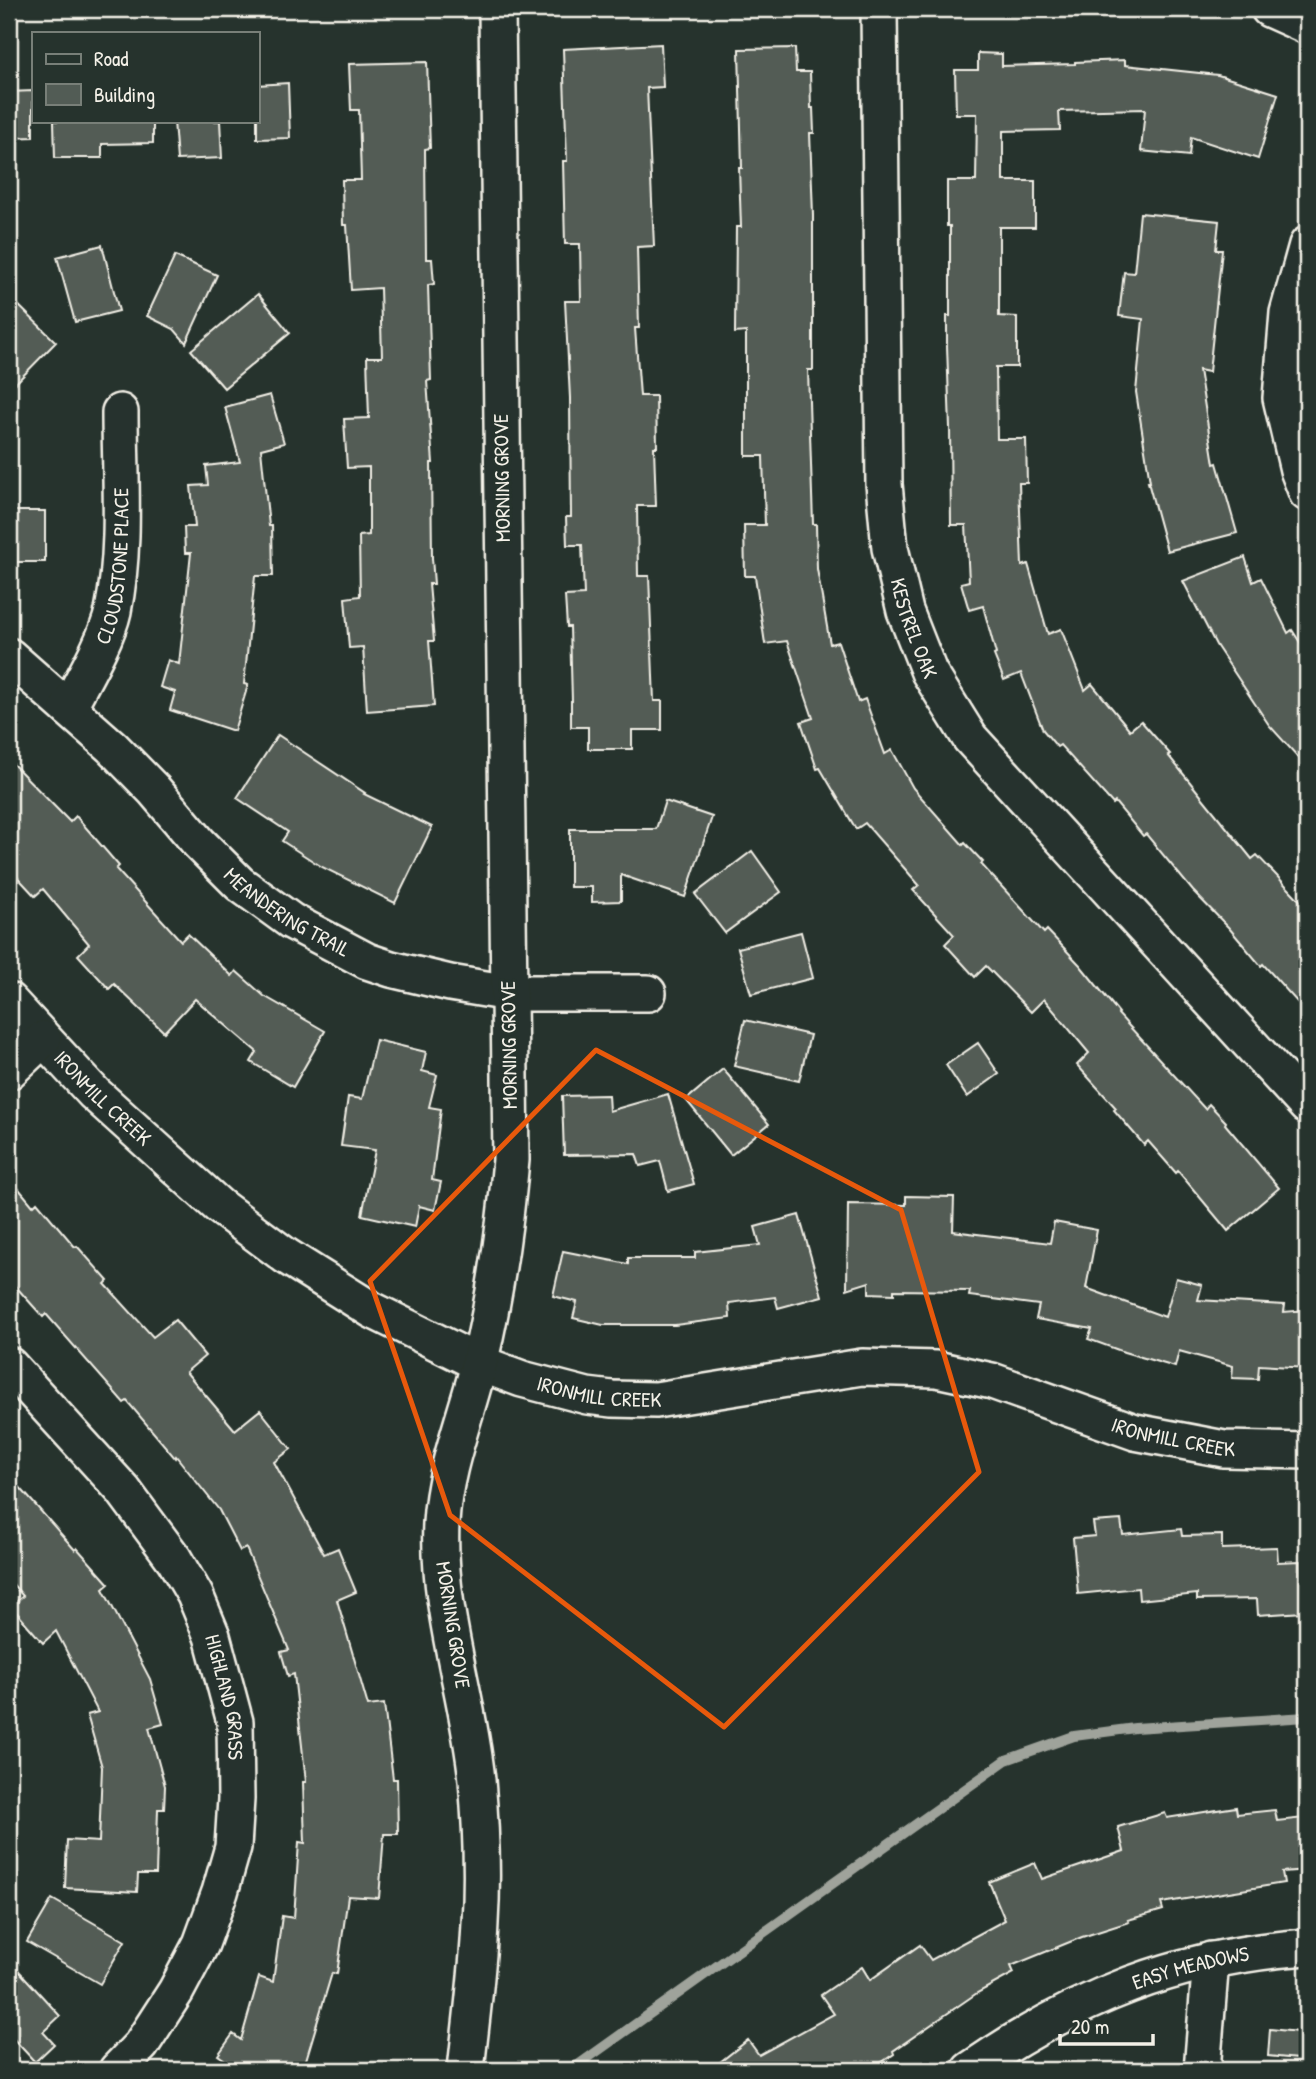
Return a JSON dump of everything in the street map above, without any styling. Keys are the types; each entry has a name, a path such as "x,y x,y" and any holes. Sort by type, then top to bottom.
{"street":[{"name":"MORNING GROVE","path":"466,2070 480,1922 481,1875 477,1793 464,1696 447,1618 441,1566 441,1523 451,1459 479,1363 500,1261 511,1160 497,9"},
{"name":"KESTREL OAK","path":"879,9 884,484 890,548 910,623 929,672 970,737 1307,1106"},
{"path":"1269,9 1307,26"},
{"path":"1307,245 1288,313 1281,398 1298,470 1307,493"},
{"name":"CLOUDSTONE PLACE","path":"68,708 113,613 120,520 120,412"},
{"name":"MEANDERING TRAIL","path":"9,656 154,790 199,843 240,884 291,921 367,961 450,983 509,993 648,993"},
{"name":"IRONMILL CREEK","path":"9,1000 94,1093 219,1206 286,1256 372,1310 479,1363 522,1379 587,1396 656,1400 862,1367 936,1369 992,1381 1135,1432 1224,1449 1307,1451"},
{"path":"9,1071 43,1039"},
{"name":"HIGHLAND GRASS","path":"9,1365 123,1490 174,1559 195,1595 212,1636 235,1722 236,1799 233,1847 220,1892 201,1944 176,1991 141,2045 117,2070"},
{"name":"EASY MEADOWS","path":"970,2070 1038,2026 1094,1998 1153,1975 1211,1960 1307,1947"},
{"path":"1202,2070 1211,1960"}],"highlighted area":[{"path":"596,1050 901,1210 979,1472 724,1727 450,1515 370,1281"}],"building":[{"path":"661,44 663,87 647,88 654,246 637,247 639,328 635,328 640,396 656,396 656,506 637,506 638,576 649,576 654,701 662,701 662,730 632,730 632,749 588,749 588,727 571,727 570,627 567,627 565,596 584,595 582,545 567,545 566,517 571,517 570,398 565,301 581,301 580,244 565,244 563,161 567,161 563,49"},
{"path":"795,48 796,72 810,72 813,108 814,133 810,133 813,370 808,370 813,524 816,524 817,569 830,644 838,642 858,702 865,699 885,754 892,750 913,788 963,845 965,843 983,862 981,864 1044,933 1047,930 1080,965 1118,1014 1205,1109 1209,1104 1226,1122 1279,1188 1228,1231 1178,1171 1176,1173 1148,1141 1144,1145 1114,1110 1116,1108 1077,1065 1089,1053 1044,999 1031,1012 986,966 975,977 945,944 954,935 913,890 919,885 865,823 856,829 820,768 817,769 801,722 813,718 787,641 765,644 755,576 745,576 744,525 765,525 763,456 746,456 746,332 735,333 736,227 741,227 739,168 742,168 739,49"},
{"path":"978,53 1002,54 1002,66 1125,60 1125,65 1218,75 1278,94 1258,159 1191,137 1189,156 1141,151 1145,109 1059,111 1060,130 1003,131 1003,181 1035,181 1035,227 999,227 999,316 1017,317 1017,367 996,367 997,439 1026,439 1027,483 1019,483 1022,566 1028,564 1048,634 1061,629 1085,690 1092,684 1130,730 1141,721 1252,859 1257,855 1307,908 1307,1013 1193,891 1146,834 1143,836 1115,802 1113,804 1060,745 1057,747 1043,730 1021,673 1004,680 994,655 996,654 983,606 969,610 961,583 969,581 966,525 951,525 947,346 947,316 950,316 950,226 947,226 947,181 976,181 977,114 956,114 955,70 978,70"},
{"path":"427,62 430,148 425,149 426,259 432,259 434,284 428,285 431,380 427,381 433,463 434,584 429,584 434,641 429,641 434,706 367,711 363,647 349,648 345,598 360,596 359,536 369,535 369,467 347,468 344,419 369,418 367,357 382,357 380,288 351,290 347,225 343,225 342,180 361,180 359,110 351,110 349,64"},
{"path":"288,83 290,138 257,139 259,85"},
{"path":"32,91 33,137 9,138 9,92"},
{"path":"54,122 153,122 153,143 102,144 102,158 55,158"},
{"path":"174,122 220,122 222,158 177,160"},
{"path":"1140,213 1219,221 1216,250 1222,250 1209,372 1199,370 1214,464 1217,463 1237,533 1167,551 1148,482 1136,392 1143,319 1119,316 1124,272 1134,273"},
{"path":"102,245 119,311 75,322 57,257"},
{"path":"175,256 217,275 186,343 174,329 147,316"},
{"path":"258,294 290,333 224,388 191,350"},
{"path":"9,296 56,342 9,390"},
{"path":"270,395 284,443 261,449 269,526 272,526 273,576 255,576 244,684 248,685 234,731 170,710 175,692 160,687 168,660 179,664 191,553 185,553 184,527 195,527 191,486 208,485 206,466 240,462 225,407"},
{"path":"9,511 45,511 45,562 9,562"},
{"path":"1245,557 1253,582 1261,578 1288,633 1292,630 1307,653 1307,767 1269,725 1216,645 1183,581"},
{"path":"278,735 364,794 432,827 395,903 322,867 282,841 288,832 237,798"},
{"path":"9,760 70,822 76,816 119,866 116,869 181,941 188,934 232,976 236,971 264,996 325,1031 293,1087 251,1062 257,1052 195,999 164,1032 114,984 109,989 78,955 89,944 43,889 35,896 9,868"},
{"path":"665,801 712,817 685,897 621,875 621,901 592,902 592,887 570,887 570,829 656,829"},
{"path":"752,851 781,892 725,933 695,894"},
{"path":"801,932 813,978 751,994 738,948"},
{"path":"745,1020 810,1035 799,1081 734,1066"},
{"path":"376,1040 426,1052 422,1071 437,1075 429,1107 441,1109 432,1180 441,1182 435,1210 419,1206 415,1227 362,1215 375,1150 341,1146 348,1097 362,1099"},
{"path":"978,1043 999,1074 967,1097 946,1065"},
{"path":"723,1069 769,1124 731,1155 686,1100"},
{"path":"668,1094 694,1184 668,1191 660,1161 640,1166 636,1154 564,1155 562,1096 608,1095 609,1111"},
{"path":"9,1177 33,1206 37,1202 75,1247 77,1246 108,1281 105,1284 153,1337 175,1320 205,1356 186,1372 235,1430 260,1410 291,1449 274,1462 324,1554 338,1548 356,1592 337,1600 368,1706 384,1704 393,1779 397,1779 398,1834 384,1834 379,1898 348,1896 337,1974 332,1973 303,2070 233,2070 234,2066 218,2055 233,2034 241,2040 259,1977 273,1982 282,1916 294,1918 299,1842 305,1843 303,1782 306,1782 294,1674 288,1676 281,1652 289,1650 246,1548 240,1551 219,1510 127,1401 124,1403 46,1314 43,1317 9,1279"},
{"path":"906,1196 954,1197 953,1231 1050,1243 1054,1222 1097,1230 1086,1288 1165,1317 1176,1278 1202,1285 1198,1300 1285,1305 1284,1312 1307,1310 1307,1368 1259,1365 1258,1379 1232,1378 1233,1366 1179,1351 1175,1367 1088,1339 1092,1329 1036,1319 1039,1305 969,1296 970,1291 894,1290 894,1294 869,1293 869,1282 847,1289 848,1204 906,1205"},
{"path":"799,1215 822,1296 778,1308 775,1297 729,1303 730,1318 675,1325 603,1325 573,1318 577,1302 553,1296 563,1251 628,1264 628,1258 695,1258 695,1252 760,1245 755,1227"},
{"path":"9,1475 109,1584 103,1589 150,1679 163,1724 149,1728 165,1786 164,1809 158,1809 156,1874 138,1874 137,1892 65,1888 67,1840 99,1842 102,1767 87,1715 98,1712 56,1631 43,1643 11,1606 23,1596 9,1580"},
{"path":"1121,1520 1123,1535 1181,1529 1182,1536 1222,1535 1222,1549 1277,1547 1278,1562 1300,1561 1303,1612 1258,1615 1257,1599 1197,1600 1197,1594 1139,1600 1138,1588 1078,1594 1073,1538 1095,1536 1093,1522"},
{"path":"1236,1807 1237,1814 1275,1810 1277,1821 1304,1818 1307,1870 1282,1872 1284,1883 1161,1903 1163,1910 1128,1920 1129,1922 1082,1937 1011,1966 1014,1973 977,1993 870,2070 710,2070 748,2040 759,2055 834,2014 821,1995 862,1967 870,1980 920,1945 931,1960 1005,1920 989,1882 1035,1863 1042,1879 1124,1851 1118,1827 1165,1813 1167,1818"},
{"path":"52,1899 125,1941 100,1984 27,1942"},
{"path":"9,1960 60,2016 43,2032 54,2044 35,2062 9,2034"},
{"path":"1270,2029 1307,2033 1307,2060 1268,2056"}],"waterway":[{"path":"571,2070 1006,1760 1074,1736 1135,1728 1307,1717"}]}
